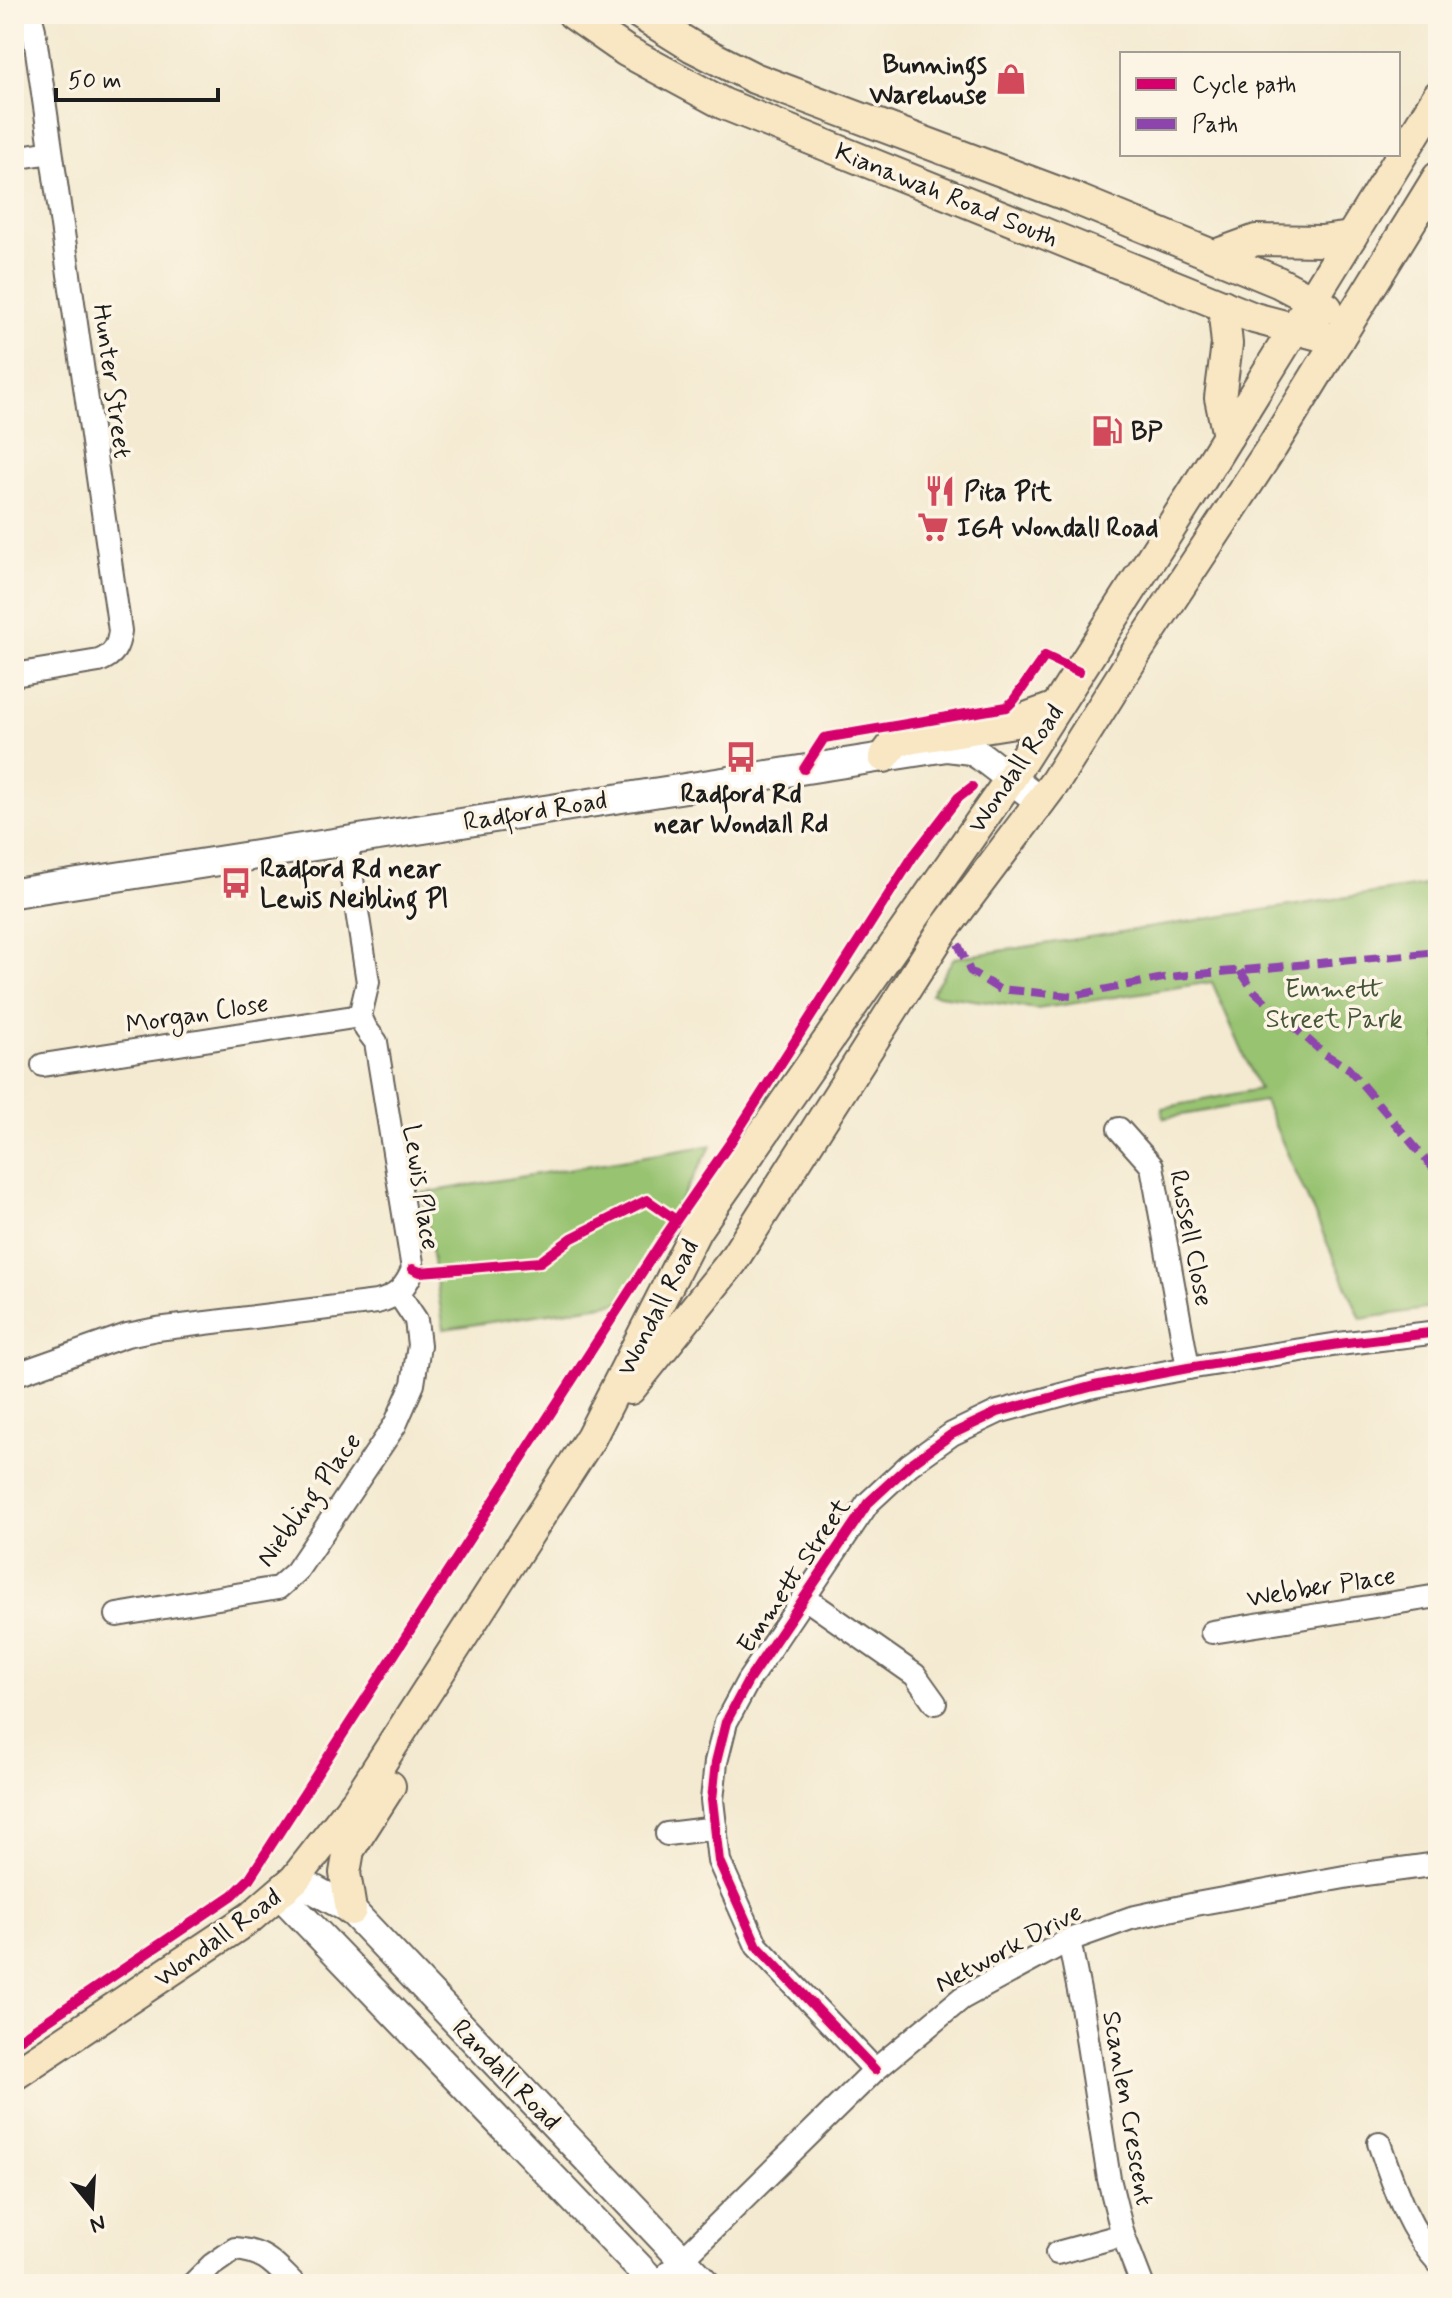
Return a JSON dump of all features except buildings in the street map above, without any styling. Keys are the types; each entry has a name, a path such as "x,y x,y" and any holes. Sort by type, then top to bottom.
{"main road":[{"name":"Kianawah Road South","path":"573,14 626,51 724,104 1254,318 1294,330 1344,330"},
{"name":"Kianawah Road South","path":"640,14 693,47 754,78 1071,197 1278,282 1311,300 1344,330"},
{"name":"Wondall Road","path":"591,1437 691,1239 1011,778 1228,436 1438,96"},
{"name":"Wondall Road","path":"14,2075 251,1917 287,1886 357,1800 591,1437 732,1262 942,932 1041,802 1272,447 1438,177"},
{"path":"1215,255 1256,240 1321,241 1351,237"},
{"path":"1223,305 1227,344 1220,398 1228,436"},
{"path":"884,757 896,741 1015,722 1056,707"},
{"path":"691,1239 705,1256 732,1262"},
{"path":"351,1910 345,1873 349,1850 424,1733 414,1711"}],"street":[{"name":"Hunter Street","path":"14,675 99,661 110,656 119,645 120,631 30,14"},
{"path":"14,158 51,152"},
{"name":"Radford Road","path":"14,893 947,747 971,750 1041,802"},
{"path":"346,841 368,982 360,1016"},
{"name":"Morgan Close","path":"43,1065 360,1016"},
{"name":"Lewis Place","path":"360,1016 376,1042 413,1269 407,1284 398,1293"},
{"name":"Russell Close","path":"1119,1129 1152,1166 1188,1368"},
{"path":"14,1375 127,1335 377,1302 398,1293"},
{"name":"Niebling Place","path":"117,1615 278,1588 296,1572 395,1425 413,1384 419,1345 416,1320 398,1293"},
{"name":"Emmett Street","path":"875,2070 757,1946 719,1861 712,1800 716,1762 726,1722 748,1681 868,1503 909,1465 952,1434 998,1412 1094,1386 1188,1368 1339,1344 1437,1335"},
{"name":"Webber Place","path":"1212,1632 1438,1596"},
{"path":"805,1598 915,1675 935,1703"},
{"path":"667,1834 716,1828"},
{"name":"Network Drive","path":"656,2284 875,2070 962,1998 1069,1940 1131,1918 1183,1907 1350,1876 1438,1864"},
{"name":"Randall Road","path":"287,1886 351,1910 706,2284"},
{"name":"Randall Road","path":"287,1886 656,2284"},
{"name":"Scanlen Crescent","path":"1069,1940 1109,2179 1123,2235 1142,2284"},
{"path":"1379,2143 1400,2204 1422,2244 1438,2262"},
{"path":"1057,2253 1123,2235"},
{"path":"193,2284 212,2265 235,2249 254,2251 263,2256 294,2284"}],"green space":[{"name":"Emmett Street Park","path":"1438,883 1438,1307 1361,1319 1264,1101 1164,1118 1162,1108 1259,1089 1212,982 1037,1009 931,994 954,958"},
{"path":"712,1145 622,1302 444,1329 422,1193"}],"marked path":[{"path":"958,944 970,971 999,989 1072,996 1168,977 1438,952"},
{"path":"1240,971 1254,991 1323,1053 1348,1068 1438,1174"}],"cycle path":[{"path":"804,769 824,738 1007,707 1045,656 1079,672"},
{"path":"14,2043 233,1895 249,1879 666,1235 730,1143 914,855 958,798 972,787"},
{"path":"413,1269 420,1272 540,1262 572,1238 647,1200 676,1220"},
{"path":"875,2070 757,1946 719,1861 712,1800 716,1762 726,1722 748,1681 868,1503 909,1465 952,1434 998,1412 1094,1386 1188,1368 1438,1332"}],"place":[{"name":"Bunnings Warehouse","path":"1011,79"},
{"name":"BP","path":"1107,431"},
{"name":"Pita Pit","path":"940,491"},
{"name":"IGA Wondall Road","path":"933,527"},
{"name":"Radford Rd near Wondall Rd","path":"741,757"},
{"name":"Radford Rd near Lewis Neibling Pl","path":"236,883"}]}
